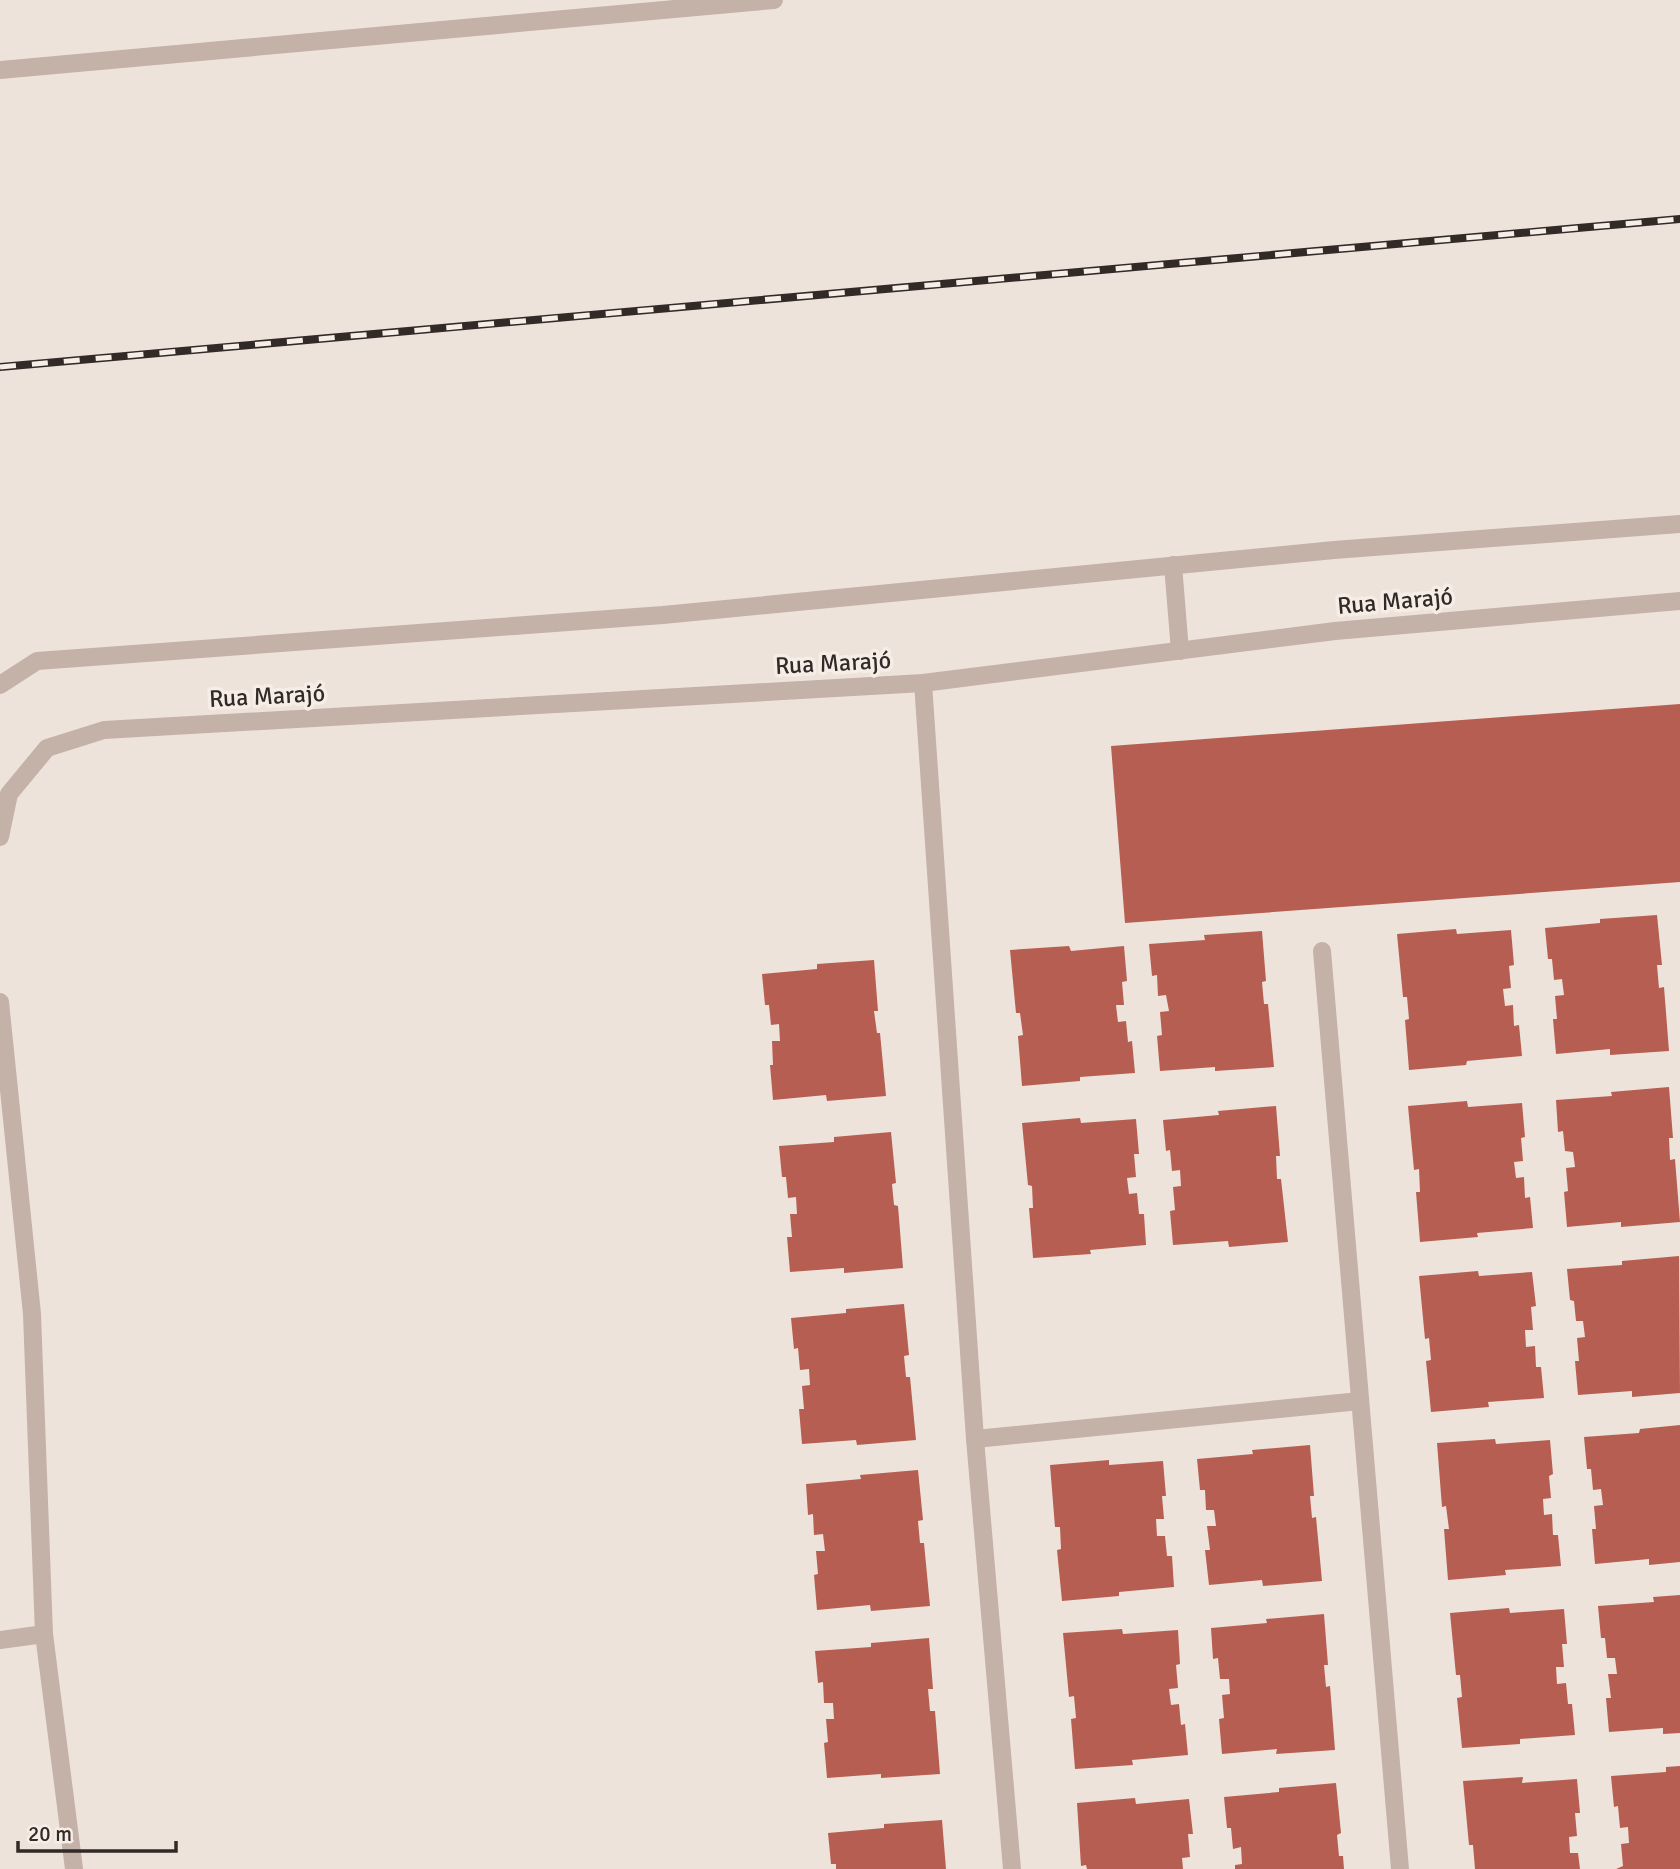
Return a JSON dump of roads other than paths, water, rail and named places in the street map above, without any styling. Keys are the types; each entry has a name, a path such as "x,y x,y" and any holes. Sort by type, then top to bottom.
{"street":[{"path":"0,70 774,0"},
{"name":"Rua Marajó","path":"0,685 37,662 663,615 1173,565 1680,524"},
{"path":"1173,565 1180,651"},
{"name":"Rua Marajó","path":"4,792 47,748 104,730 923,683 1335,631 1680,601"},
{"path":"923,683 975,1439 1012,1869"},
{"path":"0,838 4,792"},
{"path":"1322,951 1400,1869"},
{"path":"0,1002 32,1314 44,1634 74,1869"},
{"path":"975,1439 1360,1401"},
{"path":"0,1640 44,1634"}],"railway":[{"path":"0,367 1680,219"}]}
